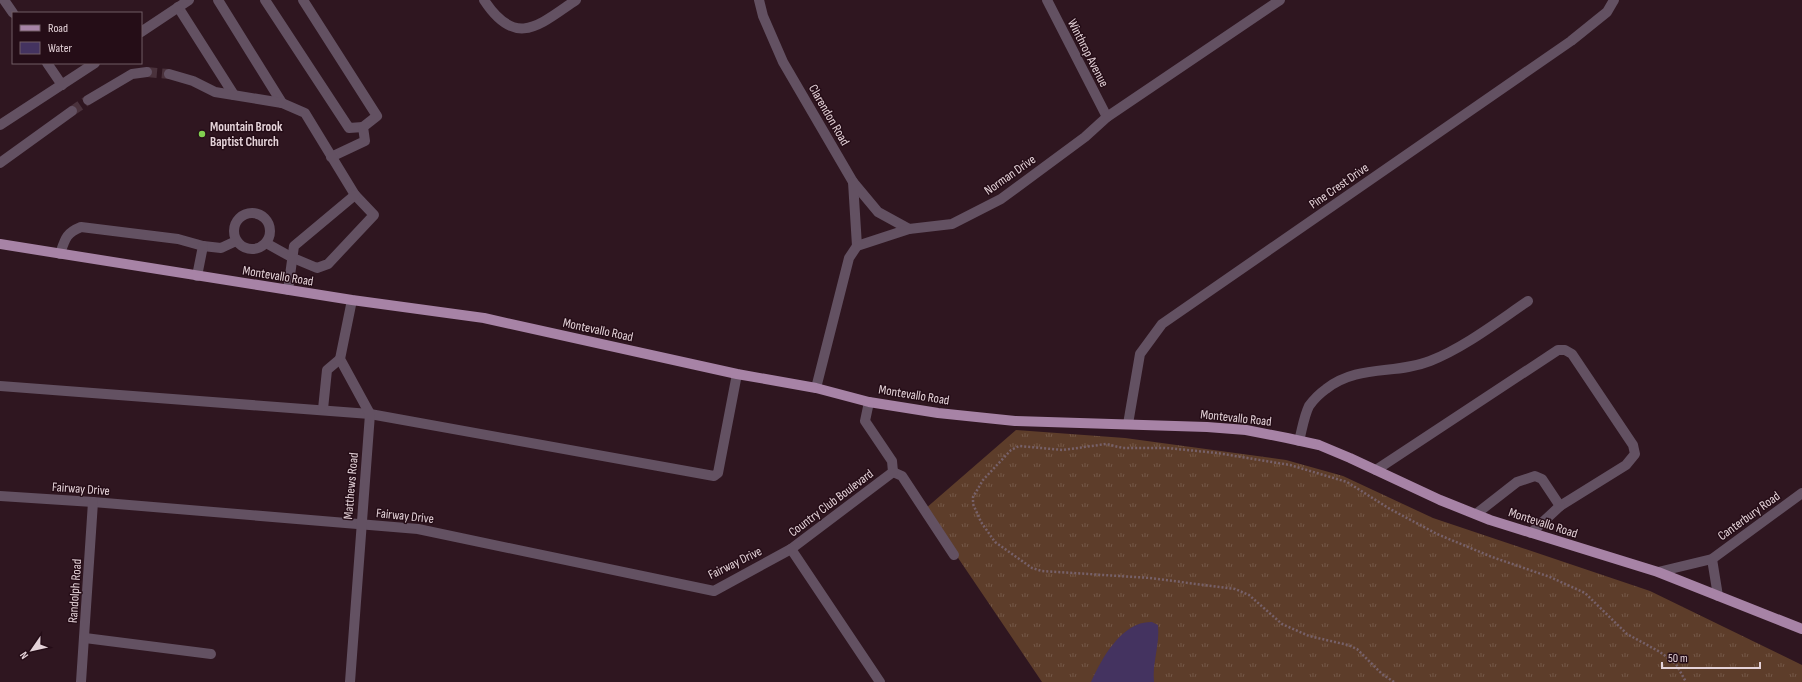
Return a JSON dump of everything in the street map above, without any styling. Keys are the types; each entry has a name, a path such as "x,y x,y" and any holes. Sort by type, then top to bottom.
{"main road":[{"name":"Montevallo Road","path":"0,244 352,300 484,318 737,374 816,388 869,402 938,413 1015,421 1128,424 1246,430 1319,445 1440,500 1476,514 1531,534 1658,572 1802,629"}],"street":[{"path":"4,0 12,12"},
{"path":"142,31 189,0"},
{"path":"218,0 282,103"},
{"path":"266,0 349,128 363,128 377,116 303,0"},
{"path":"484,0 492,12 504,23 514,27 527,29 541,24 576,0"},
{"name":"Clarendon Road","path":"759,0 763,16 783,62 853,182 857,246"},
{"name":"Winthrop Avenue","path":"1047,0 1107,117"},
{"name":"Norman Drive","path":"857,246 909,229 952,224 1001,199 1085,137 1107,117 1280,0"},
{"name":"Pine Crest Drive","path":"1128,424 1140,354 1162,324 1571,41 1606,12 1614,0"},
{"path":"178,7 234,95"},
{"path":"48,64 62,85"},
{"path":"0,125 94,64"},
{"path":"88,100 132,74 146,72"},
{"path":"169,74 193,81 215,92 282,103 304,113 354,195 374,215 328,264 316,268 292,258 266,243"},
{"path":"0,163 72,111"},
{"path":"331,157 365,141 363,128"},
{"path":"853,182 878,212 909,229"},
{"path":"288,290 294,246 354,195"},
{"path":"250,213 262,216 269,225 269,237 266,243 257,249 251,250 245,248 236,241 234,235 235,224 244,215 250,213"},
{"path":"60,254 64,242 70,232 82,227 178,239 203,246 221,248 236,241"},
{"path":"197,276 203,246"},
{"path":"816,388 849,258 857,246"},
{"path":"323,409 327,370 340,359 352,300"},
{"path":"1299,441 1308,407 1316,396 1332,384 1348,376 1366,371 1410,367 1429,362 1446,354 1528,301"},
{"path":"1376,470 1558,350 1564,350 1572,354 1633,445 1635,454 1626,465 1560,506 1531,534"},
{"path":"340,359 370,414"},
{"path":"0,386 323,409 370,414 714,476 718,473 737,374"},
{"name":"Country Club Boulevard","path":"869,402 865,421 892,461 893,472 791,549 880,682"},
{"name":"Matthews Road","path":"350,682 370,414"},
{"path":"893,472 902,476 954,555"},
{"path":"1476,514 1517,482 1535,476 1542,479 1560,506"},
{"name":"Canterbury Road","path":"1658,572 1712,559 1802,493"},
{"name":"Fairway Drive","path":"0,496 93,502 418,529 714,591 791,549"},
{"name":"Randolph Road","path":"81,682 93,502"},
{"name":"Canterbury Road","path":"1712,559 1718,596"},
{"path":"85,638 211,654"}],"path":[{"path":"1394,682 1382,674 1357,649 1348,645 1309,636 1282,624 1255,600 1235,589 1150,578 1042,571 1032,568 996,542 976,513 972,497 983,480 1011,450 1020,446 1063,450 1106,444 1123,448 1167,448 1290,465 1347,482 1390,509 1436,534 1492,557 1550,577 1585,593 1627,634 1660,652 1676,664 1686,682"}],"green space":[{"path":"1016,430 1125,438 1286,460 1343,476 1433,518 1650,591 1802,665 1802,682 1042,682 925,509"}],"water":[{"path":"1152,622 1158,625 1154,682 1091,682 1107,652 1122,634 1141,623"}],"tunnel":[{"path":"147,72 169,74"},
{"path":"72,111 88,100"}],"place":[{"name":"Mountain Brook Baptist Church","path":"202,134"}]}
